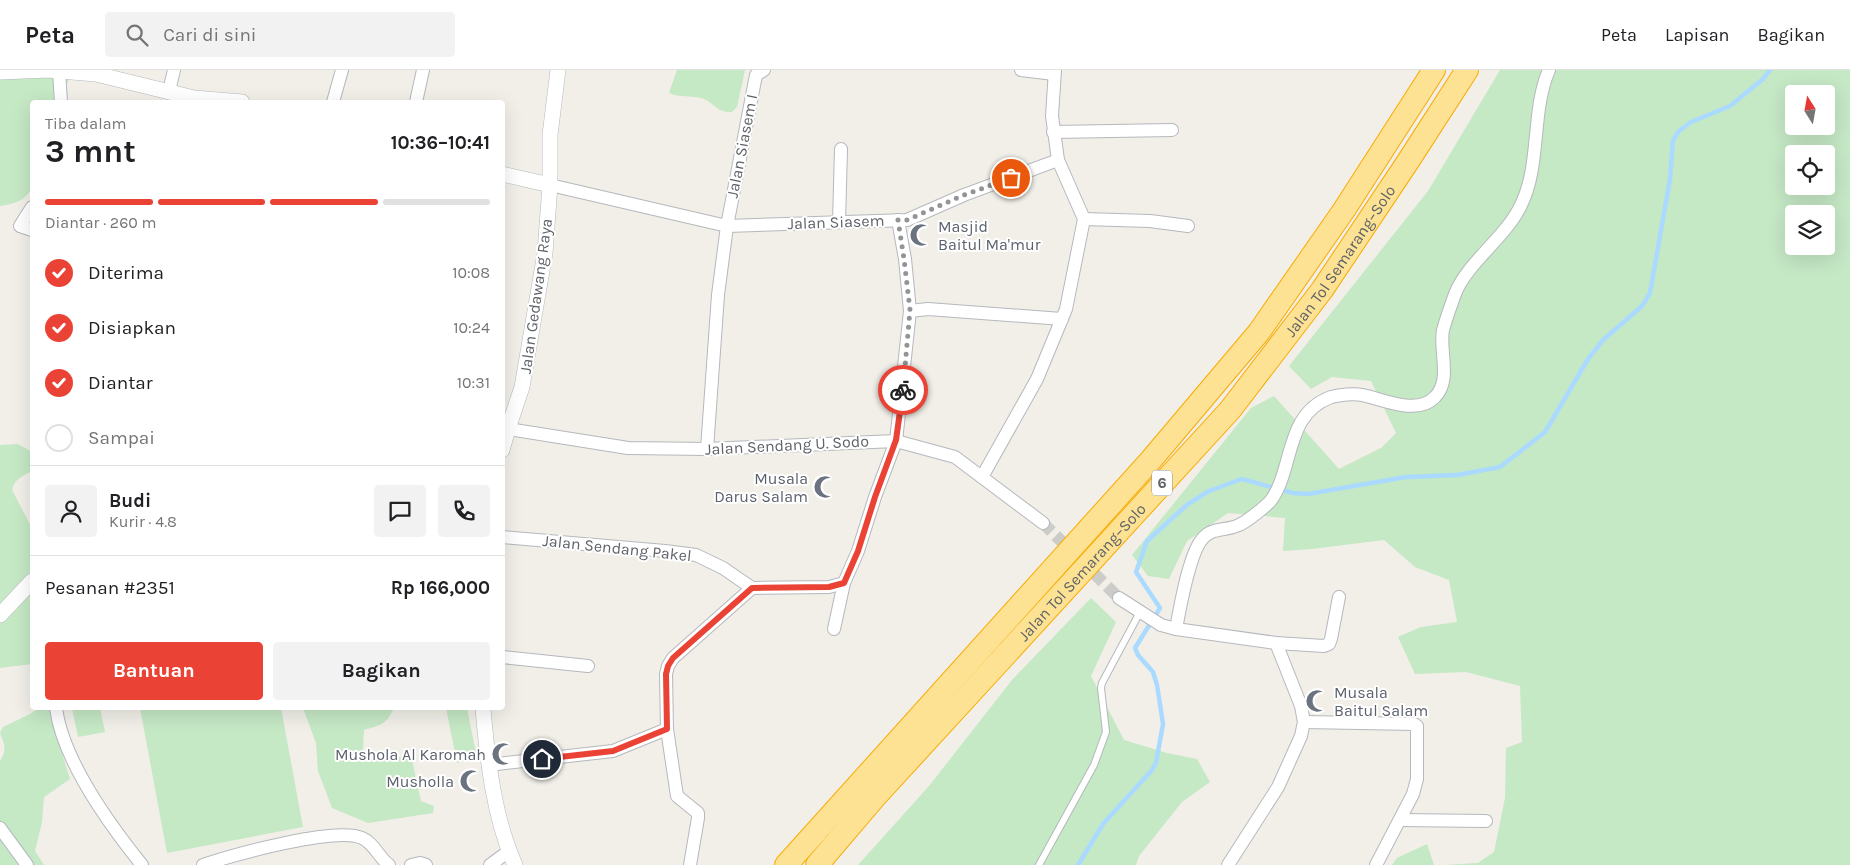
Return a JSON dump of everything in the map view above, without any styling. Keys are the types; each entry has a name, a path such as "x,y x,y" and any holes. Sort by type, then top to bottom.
{"highway":[{"name":"Jalan Tol Semarang–Solo","path":"786,865 1144,468 1259,332 1344,210 1434,70"},
{"name":"Jalan Tol Semarang–Solo","path":"817,865 875,797 1230,410 1322,290 1407,164 1467,70"}],"street":[{"path":"170,91 174,70"},
{"path":"334,100 342,70"},
{"path":"416,100 423,70"},
{"name":"Jalan Gedawang Raya","path":"505,429 522,387 545,253 550,185 550,135 558,70"},
{"path":"982,477 1037,379 1062,319 1084,219 1058,160 1053,132 1054,72 1020,70"},
{"path":"1176,629 1182,594 1194,556 1203,538 1215,530 1238,526 1271,501 1280,482 1287,456 1300,422 1310,410 1332,397 1360,394 1383,402 1416,406 1428,403 1436,396 1443,380 1443,331 1456,292 1465,276 1502,233 1521,205 1531,171 1539,106 1549,70"},
{"path":"59,71 61,100"},
{"path":"0,72 59,71 96,74 170,91 194,100"},
{"name":"Jalan Siasem I","path":"707,449 718,295 727,226 759,72"},
{"path":"1053,132 1172,130"},
{"path":"839,222 841,149"},
{"name":"Jalan Siasem","path":"550,185 727,226 907,220 964,195 1058,160"},
{"path":"505,175 550,185"},
{"path":"30,210 20,226 30,229"},
{"path":"1084,219 1150,221 1188,226"},
{"path":"834,629 844,583 858,551 896,440 906,364 910,310 898,220"},
{"path":"910,310 928,309 1062,319"},
{"name":"Jalan Sendang U. Sodo","path":"505,429 628,448 707,449 896,440 955,457 1043,523"},
{"name":"Jalan Sendang Pakel","path":"505,536 665,550 696,555 723,568 752,588"},
{"path":"690,865 698,813 677,796 667,729 666,674 668,666 673,658 752,588 829,587 844,583"},
{"path":"0,615 30,589"},
{"path":"1119,598 1162,625 1176,629 1276,643 1324,646 1328,644 1339,597"},
{"path":"1228,865 1278,787 1301,736 1304,722 1301,706 1276,643"},
{"path":"505,658 588,666"},
{"path":"56,710 59,727 65,744 83,780 125,844 142,865"},
{"path":"482,710 488,765 512,858 490,865"},
{"path":"1304,722 1414,724 1417,726 1418,779 1413,794 1376,865"},
{"path":"488,765 613,751 667,729"},
{"path":"1400,820 1486,821"},
{"path":"0,828 27,865"},
{"path":"203,865 317,836 356,836 368,842 389,865"},
{"path":"411,865 420,863 426,865"}],"lane":[{"path":"1039,865 1094,765 1106,728 1101,688 1102,682 1143,614"}],"green space":[{"path":"0,70 80,70 68,81 61,100 30,100 30,191 19,201 0,206"},
{"path":"677,70 745,70 737,107 732,112 726,112 701,98 669,93"},
{"path":"1500,70 1850,70 1850,865 1444,865 1478,863 1494,852 1505,798 1506,748 1522,742 1520,686 1466,672 1415,674 1398,637 1421,627 1457,622 1449,580 1415,567 1384,540 1283,551 1285,518 1228,513 1187,541 1169,579 1148,576 1132,555 1251,408 1274,396 1339,469 1381,448 1396,433 1371,381 1332,377 1311,389 1289,366 1428,191"},
{"path":"18,444 30,451 30,472 17,480 12,490 30,524 30,664 0,668 0,445"},
{"path":"1091,598 1116,622 1091,676 1124,740 1167,753 1197,759 1210,782 1182,802 1139,856 1136,865 858,865 929,786 1012,680"},
{"path":"36,710 54,710 61,750 70,779 44,797 42,822 35,851 44,865 0,865 0,761 4,754 4,747 0,733 3,727"},
{"path":"72,710 100,710 105,732 78,737"},
{"path":"140,710 281,710 303,827 167,853"},
{"path":"304,710 393,710 382,724 364,730 363,750 374,755 412,760 421,801 434,806 433,813 368,823 332,808 318,771 316,743"},
{"path":"446,710 467,710 477,758 457,763"},
{"path":"1427,844 1434,865 1392,865 1397,858"}],"waterway":[{"path":"1078,865 1103,824 1152,770 1156,763 1163,724 1157,685 1153,672 1138,655 1135,648 1160,608 1136,572 1147,541 1188,504 1209,491 1242,479 1293,493 1308,494 1406,477 1457,475 1500,467 1545,432 1588,359 1603,340 1642,306 1650,293 1670,179 1673,140 1679,131 1691,122 1730,106 1763,79 1770,70"}],"tunnel":[{"path":"1043,523 1119,598"}],"way so far":[{"path":"903,390 910,310 898,220 907,220 964,195 1011,178"}],"place":[{"name":"Masjid Baitul Ma'mur","path":"921,235"},
{"name":"Musala Darus Salam","path":"825,487"},
{"name":"Musala Baitul Salam","path":"1317,701"},
{"name":"Mushola Al Karomah","path":"503,754"},
{"name":"Musholla","path":"471,781"}],"route":[{"path":"542,759 613,751 667,729 666,674 668,666 673,658 752,588 829,587 844,583 858,551 896,440 903,390"}]}
